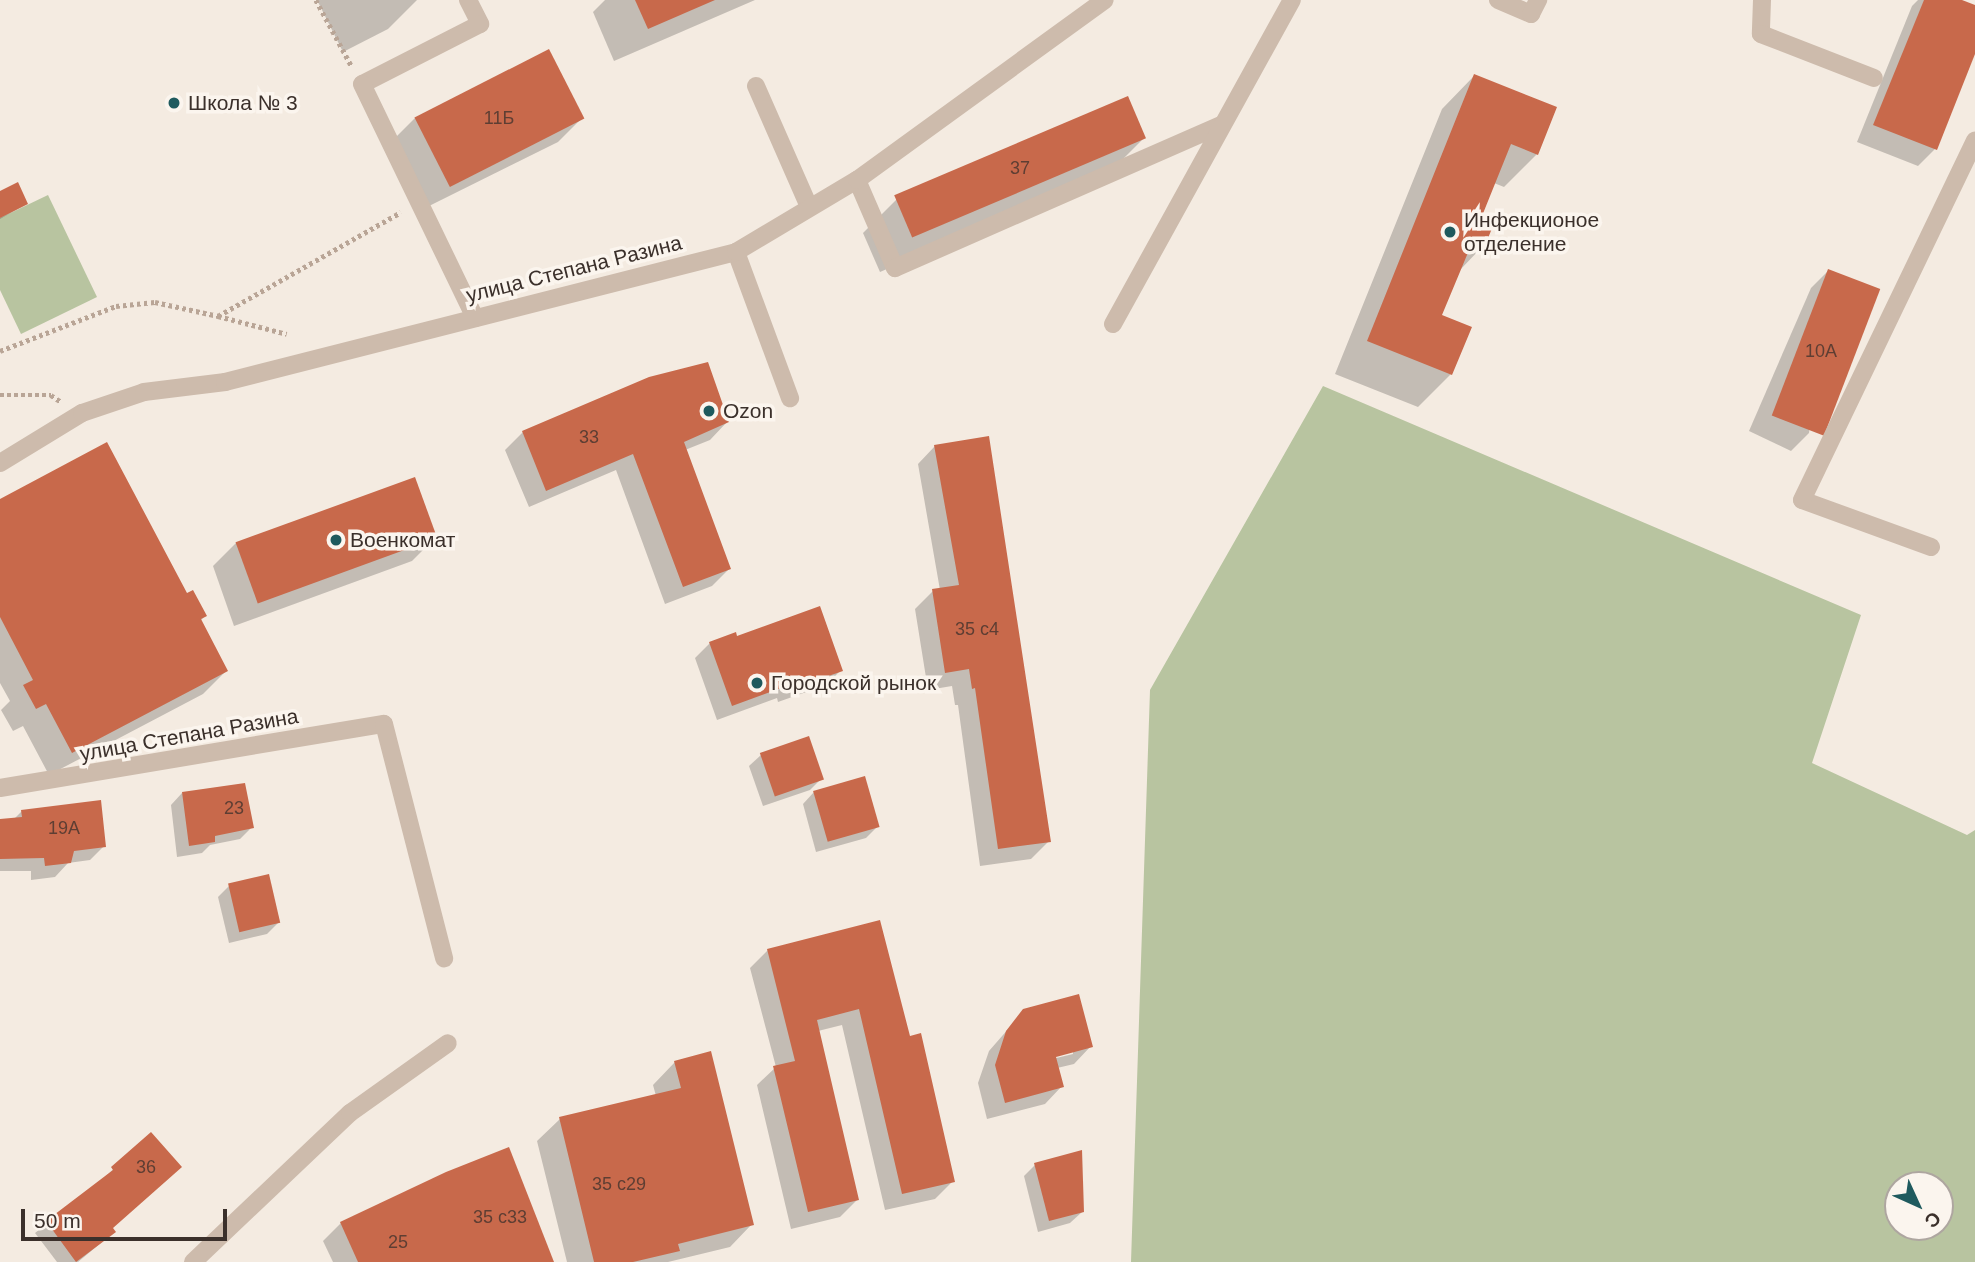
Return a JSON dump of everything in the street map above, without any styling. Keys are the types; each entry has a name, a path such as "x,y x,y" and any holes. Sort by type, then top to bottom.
{"street":[{"path":"468,0 480,24 362,84 475,318"},
{"name":"улица Степана Разина","path":"0,463 82,413 144,392 225,382 736,252 858,180 1105,0"},
{"path":"1113,324 1292,0"},
{"path":"1498,0 1531,15 1538,0"},
{"path":"1762,0 1761,34 1874,78"},
{"path":"756,86 809,207"},
{"path":"858,180 895,268 1222,125"},
{"path":"1931,547 1802,500 1975,141"},
{"path":"736,252 790,398"},
{"name":"улица Степана Разина","path":"0,788 384,724 444,958"},
{"path":"193,1262 350,1113 448,1043"}],"path":[{"path":"316,0 362,84"},
{"path":"218,316 421,202"},
{"path":"0,351 116,306 155,302 287,334"},
{"path":"0,395 51,395 82,413"}],"green space":[{"path":"48,195 97,297 21,334 0,290 0,218"},
{"path":"1323,386 1861,615 1812,763 1967,835 1975,830 1975,1262 1131,1262 1150,690"}],"building":[{"path":"635,0 715,0 648,29"},
{"path":"1924,0 1962,0 1975,5 1975,54 1937,150 1873,125"},
{"path":"549,49 584,118 450,187 414,118"},
{"name":"Инфекционое отделение","path":"1474,74 1557,107 1538,155 1511,144 1482,216 1495,221 1484,248 1472,243 1442,315 1472,327 1452,375 1367,341"},
{"path":"1128,96 1146,138 912,238 894,195"},
{"path":"18,182 28,204 0,218 0,191"},
{"path":"1828,269 1880,289 1824,436 1772,416"},
{"path":"708,362 729,422 684,442 731,569 683,587 633,454 546,491 522,431 649,377"},
{"path":"989,436 1051,842 998,849 975,688 972,689 969,669 945,673 932,589 959,585 934,445"},
{"path":"107,442 187,593 193,590 207,616 201,619 228,671 72,753 46,704 36,709 23,685 33,680 0,617 0,499"},
{"name":"Военкомат","path":"415,477 437,538 258,603 236,542"},
{"path":"820,606 843,671 793,688 792,684 732,706 709,642 736,632 737,636"},
{"path":"809,736 824,779 775,796 760,753"},
{"path":"865,776 880,827 828,842 813,791"},
{"path":"245,783 254,828 215,836 215,842 189,846 182,792"},
{"path":"101,800 106,847 74,851 71,863 45,866 44,858 0,859 0,819 22,817 21,810"},
{"path":"269,874 280,923 239,932 228,883"},
{"path":"880,920 910,1036 921,1033 955,1182 902,1194 859,1009 817,1020 859,1200 808,1212 773,1066 795,1061 767,949"},
{"path":"1079,994 1093,1047 1056,1057 1064,1087 1005,1103 995,1065 1006,1031 1023,1009"},
{"path":"711,1051 754,1225 678,1244 680,1251 633,1262 594,1262 559,1117 681,1088 674,1061"},
{"path":"151,1132 182,1167 113,1228 116,1232 76,1262 46,1221 113,1170 111,1167"},
{"path":"509,1147 554,1262 358,1262 340,1222 446,1172"},
{"path":"1082,1150 1084,1212 1049,1221 1034,1163"}],"place":[{"name":"Школа № 3","path":"174,103"},
{"name":"Инфекционое отделение","path":"1450,232"},
{"name":"Ozon","path":"709,411"},
{"name":"Военкомат","path":"336,540"},
{"name":"Городской рынок","path":"757,683"}]}
